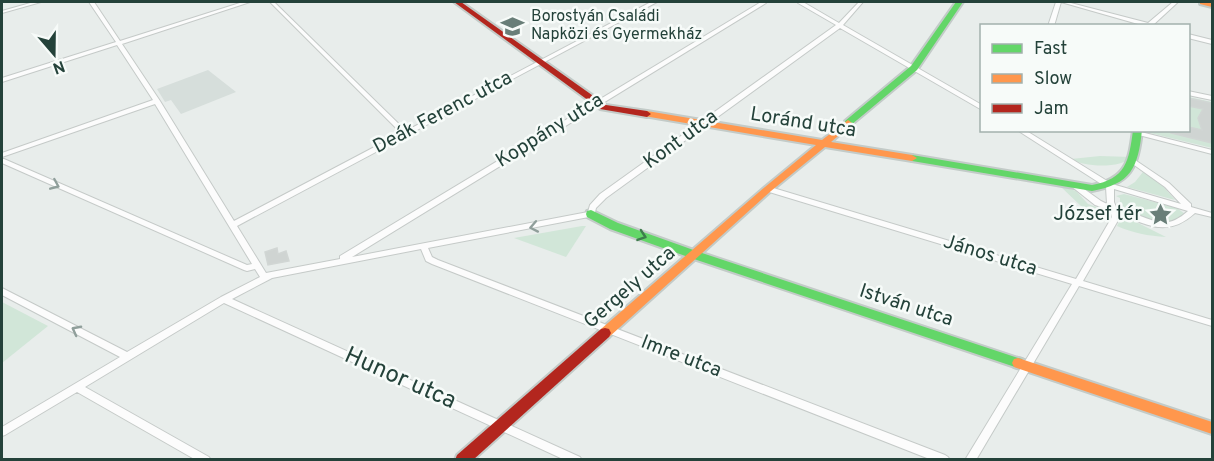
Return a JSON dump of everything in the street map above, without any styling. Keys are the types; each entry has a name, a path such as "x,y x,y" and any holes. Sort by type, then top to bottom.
{"street":[{"path":"2,12 38,2"},
{"path":"92,2 157,101 264,277"},
{"path":"2,80 247,2"},
{"path":"272,2 405,134"},
{"name":"Loránd utca","path":"456,2 595,104 603,107 1075,186"},
{"name":"Deák Ferenc utca","path":"233,225 649,2"},
{"name":"Koppány utca","path":"336,261 764,2"},
{"path":"800,2 980,107"},
{"name":"Kont utca","path":"591,214 593,207 603,195 840,25 861,2"},
{"name":"Gergely utca","path":"462,459 768,189 914,68 958,2"},
{"path":"1052,24 1058,2"},
{"path":"1063,2 1145,24"},
{"path":"1150,24 1175,2"},
{"path":"1203,2 1212,5"},
{"path":"1190,36 1212,42"},
{"path":"1190,93 1212,98"},
{"path":"2,155 157,101"},
{"path":"1022,132 1110,186 1212,215"},
{"path":"1075,186 1110,186 1122,177 1133,162 1138,132 1212,152"},
{"path":"2,161 247,268 257,265"},
{"path":"1133,162 1167,185 1182,202 1194,210"},
{"path":"1075,186 1091,198 1114,210 1166,226 1179,223 1194,210"},
{"path":"970,459 1111,227 1116,217 1110,202 1110,186"},
{"name":"János utca","path":"768,189 1212,323"},
{"path":"2,432 264,277 336,261 424,247 591,214"},
{"name":"István utca","path":"591,214 614,226 695,255 1212,428"},
{"name":"Imre utca","path":"424,247 429,259 435,262 945,459"},
{"path":"2,291 128,357"},
{"name":"Hunor utca","path":"224,299 577,459"},
{"path":"76,387 206,459"}],"shaded area":[{"path":"208,70 236,92 181,114 171,100 165,102 157,89"}],"green space":[{"path":"1190,97 1212,102 1212,148 1146,132 1190,132"},
{"path":"1100,156 1132,157 1120,164 1102,166 1084,164 1071,159"},
{"path":"1143,172 1162,185 1175,200 1127,187 1135,182"},
{"path":"1060,186 1076,191 1088,204 1108,211 1108,222 1081,206"},
{"path":"1124,194 1177,208 1185,214 1168,222 1143,219 1117,208 1116,205 1120,206 1120,198 1116,196"},
{"path":"1121,218 1134,221 1166,237 1141,234 1117,226"},
{"path":"586,226 566,257 514,238"},
{"path":"2,302 48,326 2,363"}],"building":[{"path":"1190,98 1212,103 1212,143 1171,133 1190,132 1190,127 1202,130 1198,118 1203,109 1190,106"},
{"path":"277,248 278,254 286,251 289,261 268,265 265,252"}],"traffic: fast":[{"path":"848,123 914,68 959,2"},
{"path":"912,158 1092,188 1115,182 1128,170 1132,162 1138,132"},
{"path":"591,214 614,226 695,255 1018,363"}],"traffic: slow":[{"path":"1203,2 1212,5"},
{"path":"647,114 912,158"},
{"path":"605,333 768,189 848,123"},
{"path":"1018,363 1212,428"}],"traffic: jam":[{"path":"457,2 603,107 647,114"},
{"path":"462,460 605,333"}],"place":[{"name":"Borostyán Családi Napközi és Gyermekház","path":"513,26"},
{"name":"József tér","path":"1160,215"}]}
